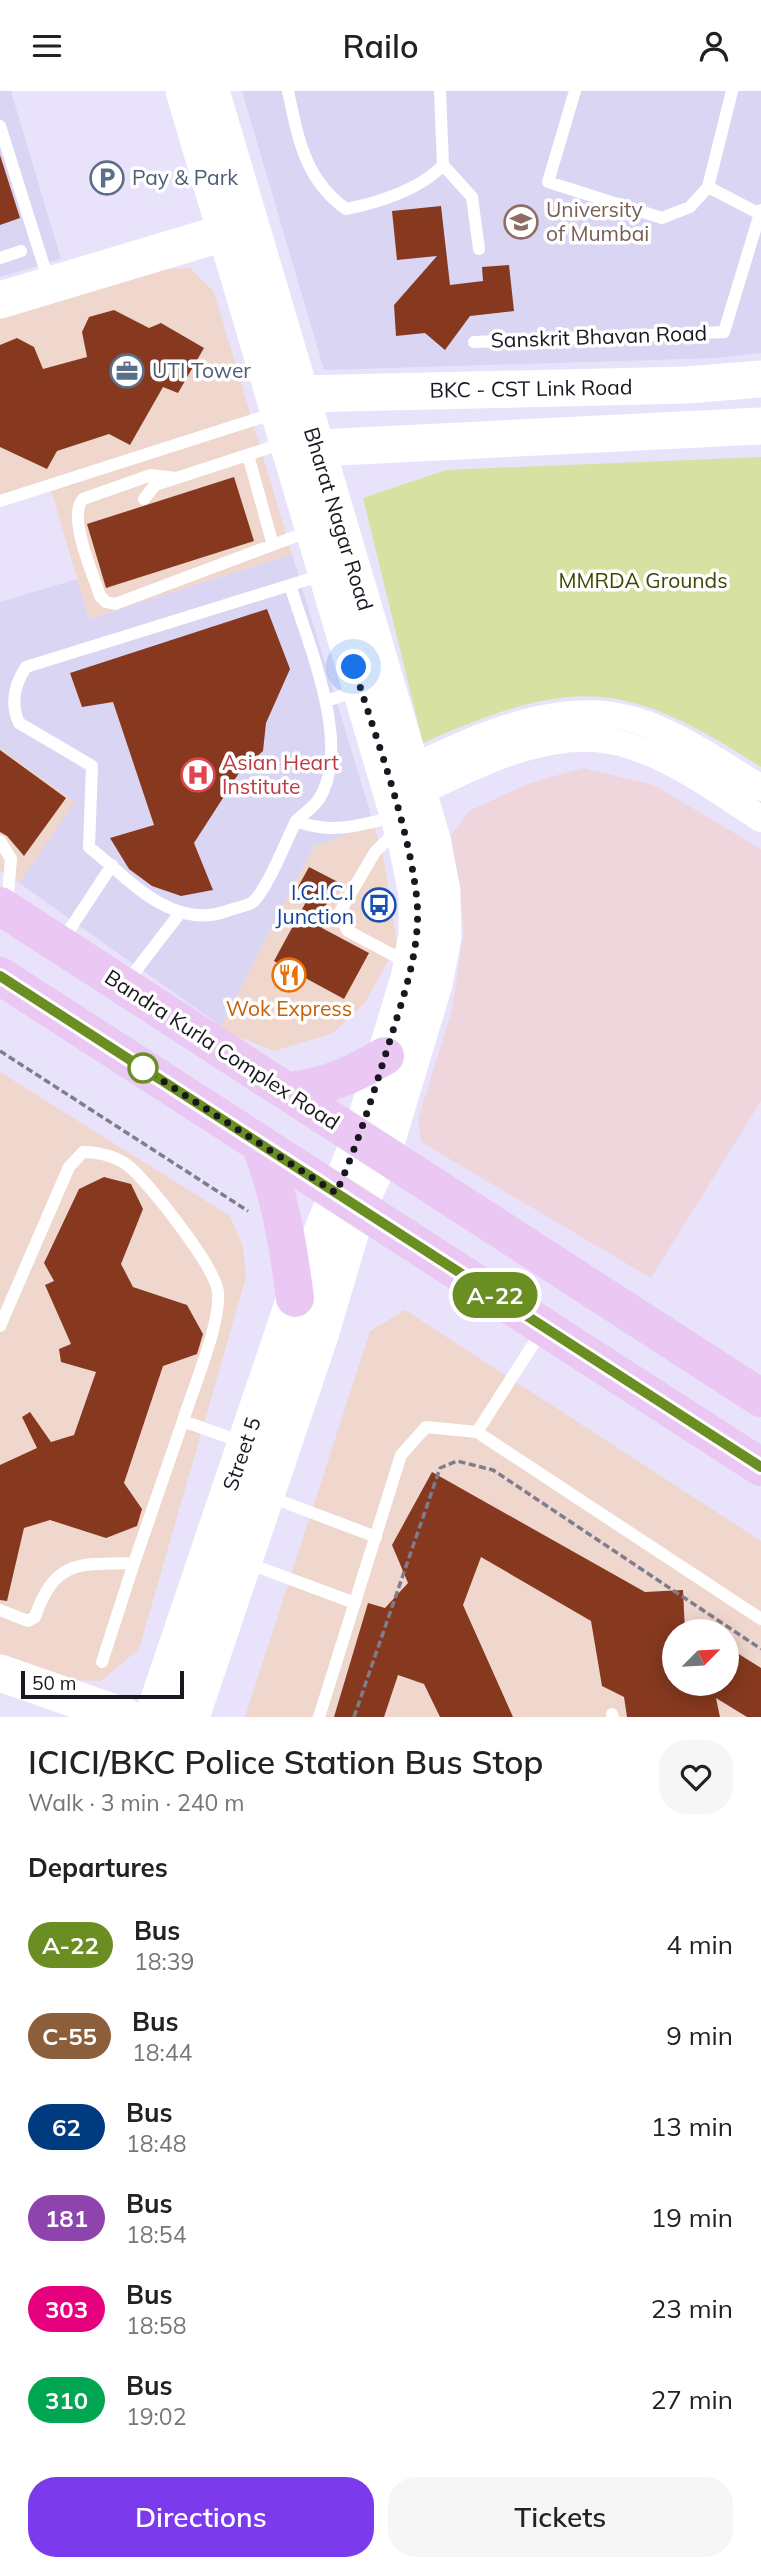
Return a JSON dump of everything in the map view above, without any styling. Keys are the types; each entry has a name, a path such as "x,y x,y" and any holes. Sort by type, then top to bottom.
{"main road":[{"name":"Bandra Kurla Complex Road","path":"3,909 761,1398"},
{"path":"0,976 761,1467"},
{"path":"286,1091 316,1088 345,1079 385,1056"},
{"path":"260,1144 277,1187 285,1223 295,1298"}],"street":[{"name":"Bharat Nagar Road","path":"184,91 238,228 402,797 416,894 417,935 385,1056 372,1146"},
{"name":"Bharat Nagar Road","path":"211,91 238,228"},
{"path":"0,300 238,228"},
{"name":"BKC - CST Link Road","path":"296,424 761,379"},
{"name":"Bharat Nagar Road","path":"296,424 314,530 361,690 442,891 443,937 434,984 372,1146"},
{"path":"296,424 761,426"},
{"path":"402,797 504,728 550,717 590,714 625,717 649,725 708,755 761,788"},
{"path":"402,797 512,753 555,742 589,740 620,742 649,754 695,777 761,819"},
{"path":"347,1200 372,1146"},
{"name":"Street 5","path":"153,1717 295,1298 347,1200"},
{"name":"Street 5","path":"191,1717 320,1335 347,1200"},
{"path":"0,1674 126,1717"}],"lane":[{"path":"288,91 302,156 334,201 346,209 370,204 432,176 443,165"},
{"path":"440,91 443,165 472,197 479,249"},
{"path":"575,91 548,182 662,218 690,207 708,187 732,91"},
{"path":"0,125 50,285"},
{"path":"708,187 760,212"},
{"name":"Sanskrit Bhavan Road","path":"474,342 723,332 760,212"},
{"path":"0,258 20,251"},
{"path":"144,499 151,487 248,455 296,424"},
{"path":"0,501 296,424"},
{"path":"248,455 273,545"},
{"path":"176,478 151,475 83,499 78,505 76,519 100,596 106,602 115,604 314,530"},
{"path":"290,585 326,701 330,773 319,800 296,821 252,902 215,915 180,913 165,908 89,847 92,766 19,723 13,710 17,681 26,667 290,585 327,574"},
{"path":"326,701 361,690"},
{"path":"296,821 316,828 340,829 402,797"},
{"path":"402,797 375,852 338,915 348,931 411,964"},
{"path":"0,841 11,859 3,909"},
{"path":"60,945 112,865"},
{"path":"124,986 180,913"},
{"path":"0,1326 69,1167 83,1152 99,1152 131,1168 200,1253 218,1289 218,1311 102,1662"},
{"path":"477,1432 545,1327"},
{"path":"183,1421 246,1443"},
{"path":"319,1717 401,1455 426,1427 477,1432 761,1619"},
{"path":"266,1496 376,1537"},
{"path":"243,1561 355,1603"},
{"path":"0,1610 28,1621 35,1617 45,1589 74,1566 134,1563"}],"path":[{"path":"0,1051 251,1212"},
{"path":"354,1717 440,1468 457,1461 493,1470 761,1649"}],"shaded area":[{"path":"0,91 11,91 61,259 0,277"},
{"name":"University of Mumbai","path":"242,91 761,91 761,353 717,358 324,370"},
{"path":"190,268 214,292 292,554 89,619 51,490 0,505 0,319 160,269"},
{"name":"Asian Heart Institute","path":"292,554 374,825 314,846 221,1026 19,883 75,802 0,748 0,602 77,579 89,619"},
{"path":"0,748 76,802 19,883 0,870"},
{"path":"582,768 654,785 761,849 761,1101 651,1278 421,1142 418,1119 452,1010 464,930 451,836 469,811 525,785"},
{"path":"374,825 383,855 397,944 365,1003 333,1033 274,1051 234,1035 221,1026 314,846"},
{"path":"0,1072 230,1216 243,1246 246,1277 139,1649 101,1681 38,1679 0,1667"},
{"path":"405,1310 761,1541 761,1717 245,1717 370,1331"}],"green space":[{"name":"MMRDA Grounds","path":"761,457 761,767 713,737 671,716 633,702 596,696 559,698 520,706 423,743 363,498 446,470"}],"building":[{"path":"0,155 20,218 0,225"},
{"path":"441,206 450,285 483,281 482,267 509,265 514,311 470,316 445,350 425,333 396,336 394,305 437,256 397,260 392,211"},
{"path":"114,310 149,328 161,323 204,348 178,393 163,387 130,445 109,434 57,451 47,469 0,447 0,345 17,338 34,347 43,369 87,357 82,332 89,317"},
{"path":"234,477 254,541 106,588 87,524"},
{"path":"267,609 290,669 266,723 263,751 239,773 194,843 213,890 181,896 152,886 129,869 110,838 154,825 113,702 82,707 70,673"},
{"path":"0,750 66,798 24,856 7,836 0,832"},
{"path":"309,867 338,882 323,911 328,914 322,928 369,953 344,999 274,961 306,902 293,896"},
{"path":"104,1177 131,1184 143,1209 121,1264 133,1287 187,1305 203,1334 197,1354 163,1366 124,1483 142,1509 137,1526 106,1538 50,1520 24,1528 7,1601 0,1600 0,1465 37,1448 22,1417 30,1412 51,1442 74,1435 96,1372 61,1362 59,1349 71,1344 45,1285 54,1281 44,1263 79,1189"},
{"path":"432,1472 645,1592 683,1590 684,1619 662,1619 662,1696 739,1696 739,1654 761,1668 761,1717 747,1717 716,1698 720,1717 627,1717 624,1697 602,1686 591,1621 481,1557 463,1605 513,1717 440,1717 424,1684 398,1675 384,1717 334,1717 368,1603 385,1608 408,1583 392,1545"}],"bus line":[{"name":"A-22","path":"0,976 761,1467"}],"place":[{"name":"Pay & Park","path":"107,178"},
{"name":"University of Mumbai","path":"521,222"},
{"name":"UTI Tower","path":"127,371"},
{"name":"Asian Heart Institute","path":"198,775"},
{"name":"I.C.I.C.I Junction","path":"379,905"},
{"name":"Wok Express","path":"289,975"}],"route":[{"path":"143,1068 336,1193 360,1139 409,978 417,935 416,894 407,845 354,667"}]}
